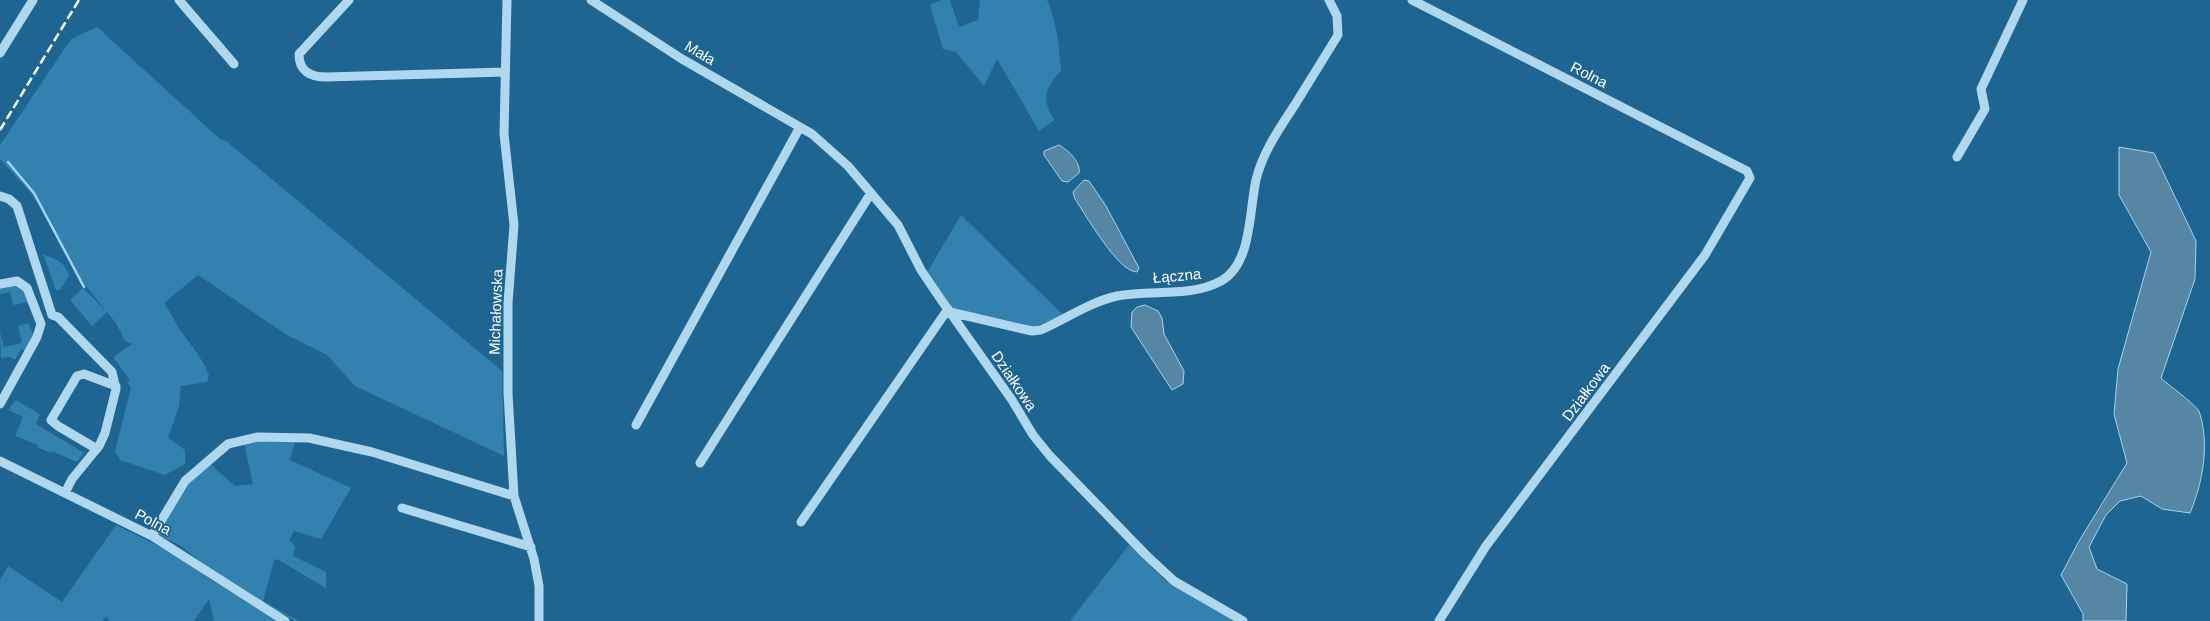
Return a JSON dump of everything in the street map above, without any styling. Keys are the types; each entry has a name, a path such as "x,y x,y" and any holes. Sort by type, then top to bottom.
{"street":[{"path":"0,53 33,0"},
{"path":"179,0 234,64"},
{"name":"Michałowska","path":"507,0 504,134 514,225 508,303 508,393 514,496 531,547 539,586 538,621"},
{"name":"Mała","path":"591,0 682,59 798,126"},
{"name":"Łączna","path":"949,310 1032,331 1048,327 1090,305 1114,296 1139,292 1165,293 1208,288 1223,280 1235,269 1245,249 1256,179 1267,150 1338,35 1337,16 1329,0"},
{"name":"Rolna","path":"1412,0 1747,171 1750,178"},
{"path":"1956,157 1985,109 1981,89 2023,0"},
{"path":"343,2 299,54 299,62 305,72 315,77 505,72"},
{"path":"636,425 798,126"},
{"name":"Działkowa","path":"798,126 830,149 898,225 921,270 1050,456 1167,575 1243,621"},
{"name":"Działkowa","path":"1439,621 1486,546 1705,255 1750,178"},
{"path":"700,463 871,193"},
{"path":"0,196 9,199 17,206 52,315 58,317 112,372 116,386 105,432 97,449 72,479 65,493"},
{"path":"0,284 17,281 27,288 41,324 37,337 0,404"},
{"path":"801,522 949,310"},
{"path":"104,382 106,366"},
{"path":"97,449 51,420 77,376 84,374 116,386"},
{"path":"152,536 185,481 228,444 258,437 309,438 372,452 514,496"},
{"name":"Polna","path":"0,461 152,536 285,621"},
{"path":"402,508 531,547"}],"shaded area":[{"path":"941,0 950,0 959,27 978,20 980,0 1047,0 1055,26 1061,70 1051,83 1046,99 1054,120 1039,131 997,59 984,86 956,52 943,49 930,5"},
{"path":"97,27 220,139 226,141 502,371 504,456 355,386 327,355 287,335 198,275 164,303 178,327 199,356 209,375 207,382 181,386 179,406 168,438 185,450 185,464 165,475 120,460 115,451 131,388 127,382 130,380 113,357 132,344 125,341 116,323 82,281 32,194 0,159 0,145 71,39"},
{"path":"1059,145 1073,157 1079,169 1079,173 1068,182 1062,181 1044,155 1044,151"},
{"path":"2119,147 2154,153 2196,241 2195,279 2161,378 2191,402 2199,411 2204,436 2204,462 2195,501 2190,513 2162,509 2141,496 2120,501 2106,515 2089,547 2097,569 2127,584 2126,621 2083,621 2083,614 2061,575 2079,541 2127,463 2114,414 2118,369 2151,252 2119,195"},
{"path":"1084,180 1089,181 1106,206 1139,268 1137,272 1129,270 1112,253 1075,199 1073,192"},
{"path":"961,215 1063,315 1033,328 952,309 928,271"},
{"path":"43,254 62,264 67,271 69,276 60,290 56,290"},
{"path":"15,284 21,287 28,302 13,305 10,292 0,294 0,287"},
{"path":"83,288 107,312 92,326 70,300"},
{"path":"1145,305 1158,311 1162,318 1164,334 1184,371 1183,384 1172,390 1131,327 1132,312 1137,307"},
{"path":"28,323 34,336 27,351 21,349 15,360 10,357 1,358 0,332 4,347 22,343 18,326"},
{"path":"16,400 40,414 36,424 84,453 77,462 52,451 51,453 37,447 38,445 15,436 23,417 8,410"},
{"path":"295,441 290,460 351,488 321,539 294,531 289,540 295,546 293,556 326,572 326,588 277,559 274,561 263,601 299,621 295,621 212,571 181,546 155,533 187,482 209,463 235,486 253,484 244,443"},
{"path":"116,525 179,556 208,578 280,621 214,621 209,599 194,621 111,621 106,616 102,621 0,621 0,580 8,566 62,602"},
{"path":"1129,545 1167,582 1234,618 1231,621 1070,621"}],"waterway":[{"path":"8,162 34,193 84,287"}],"railway":[{"path":"0,130 79,0"}]}
